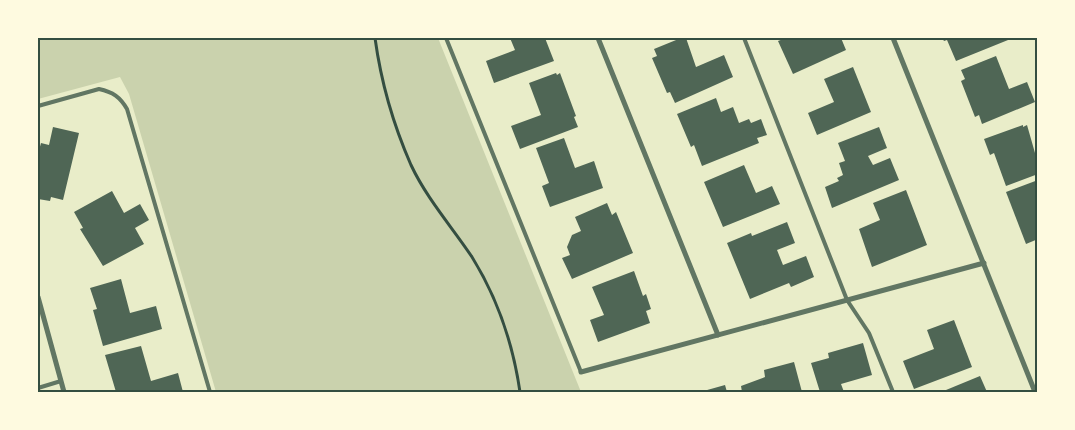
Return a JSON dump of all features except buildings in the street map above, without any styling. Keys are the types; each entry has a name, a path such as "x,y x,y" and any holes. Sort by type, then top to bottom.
{"street":[{"path":"598,38 718,335"},
{"path":"893,38 1035,392"},
{"path":"581,372 984,263"},
{"path":"38,297 64,392"}],"lane":[{"path":"446,38 581,372"},
{"path":"744,38 847,300 869,333 893,392"},
{"path":"38,106 99,90 108,91 123,101 127,109 210,392"},
{"path":"38,388 61,381"}],"path":[{"path":"375,38 381,79 390,110 412,166 426,191 472,257 488,284 509,337 520,392"}],"green space":[{"path":"38,38 438,38 581,392 216,392 129,94 120,77 38,99"}]}
